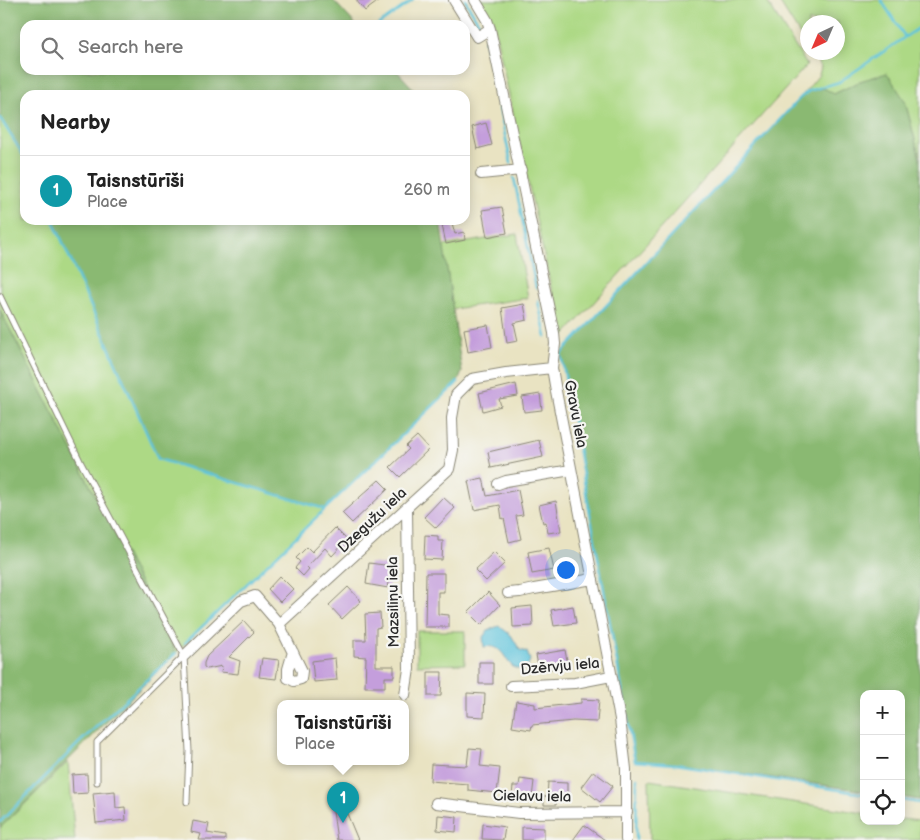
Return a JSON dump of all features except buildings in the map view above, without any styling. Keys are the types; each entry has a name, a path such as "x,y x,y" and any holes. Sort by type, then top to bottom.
{"street":[{"path":"454,0 466,20"},
{"name":"Gravu iela","path":"475,0 487,20 490,30 554,333 555,344 552,368 620,719 626,770 626,840"},
{"path":"470,26 477,37 490,30"},
{"path":"481,174 521,170"},
{"name":"Dzegužu iela","path":"279,624 449,469 453,450 452,418 456,395 472,379 552,368"},
{"path":"498,484 571,470"},
{"name":"Mazsiliņu iela","path":"405,695 409,670 407,508"},
{"path":"508,593 593,580"},
{"path":"184,656 241,601 255,596 279,624 293,652"},
{"name":"Dzērvju iela","path":"511,686 575,683 612,676"},
{"name":"Cielavu iela","path":"436,803 519,813 626,812"}],"lane":[{"path":"0,296 82,465 184,656 189,751 187,802"},
{"path":"97,782 97,742 184,656"}],"green space":[{"path":"0,0 333,0 351,20 20,20 20,75 401,75 414,90 20,90 20,150 0,118"},
{"path":"480,0 766,0 800,54 800,60 804,60 807,65 562,338 493,21"},
{"path":"778,0 920,0 920,159 905,101 863,80 834,94 809,91 801,97 819,75 821,67 816,60 845,60 845,15 800,15 800,35"},
{"path":"887,73 905,101 920,159 920,800 905,798 905,690 860,690 860,790 676,764 635,761 561,354 801,97 809,91 824,88 834,94 863,80"},
{"path":"0,118 20,150 20,225 55,225 158,459 325,509 176,653 0,310"},
{"path":"55,225 441,225 462,372 458,382 325,509 158,459"},
{"path":"517,234 528,298 453,309 443,246"},
{"path":"0,310 176,653 0,828"},
{"path":"417,631 465,631 465,664 417,665"},
{"path":"68,762 75,840 0,840 0,828"},
{"path":"649,780 860,812 860,825 905,825 905,819 920,821 920,840 650,840"}],"water":[{"path":"499,626 511,635 520,650 527,652 530,660 527,668 519,669 514,667 498,649 484,647 483,637 488,630"}],"waterway":[{"path":"385,20 413,0"},
{"path":"465,0 480,25"},
{"path":"881,0 905,37"},
{"path":"860,793 675,764 635,761 561,354 801,97 809,91 839,82 920,27"},
{"path":"485,41 511,163"},
{"path":"0,118 20,150"},
{"path":"514,178 536,288"},
{"path":"55,225 158,459 325,509"},
{"path":"538,301 546,337"},
{"path":"185,643 458,382"},
{"path":"0,822 80,742 176,653"},
{"path":"636,840 637,778"},
{"path":"905,801 920,803"}],"place":[{"name":"Taisnstūrīši","path":"343,823"}]}
